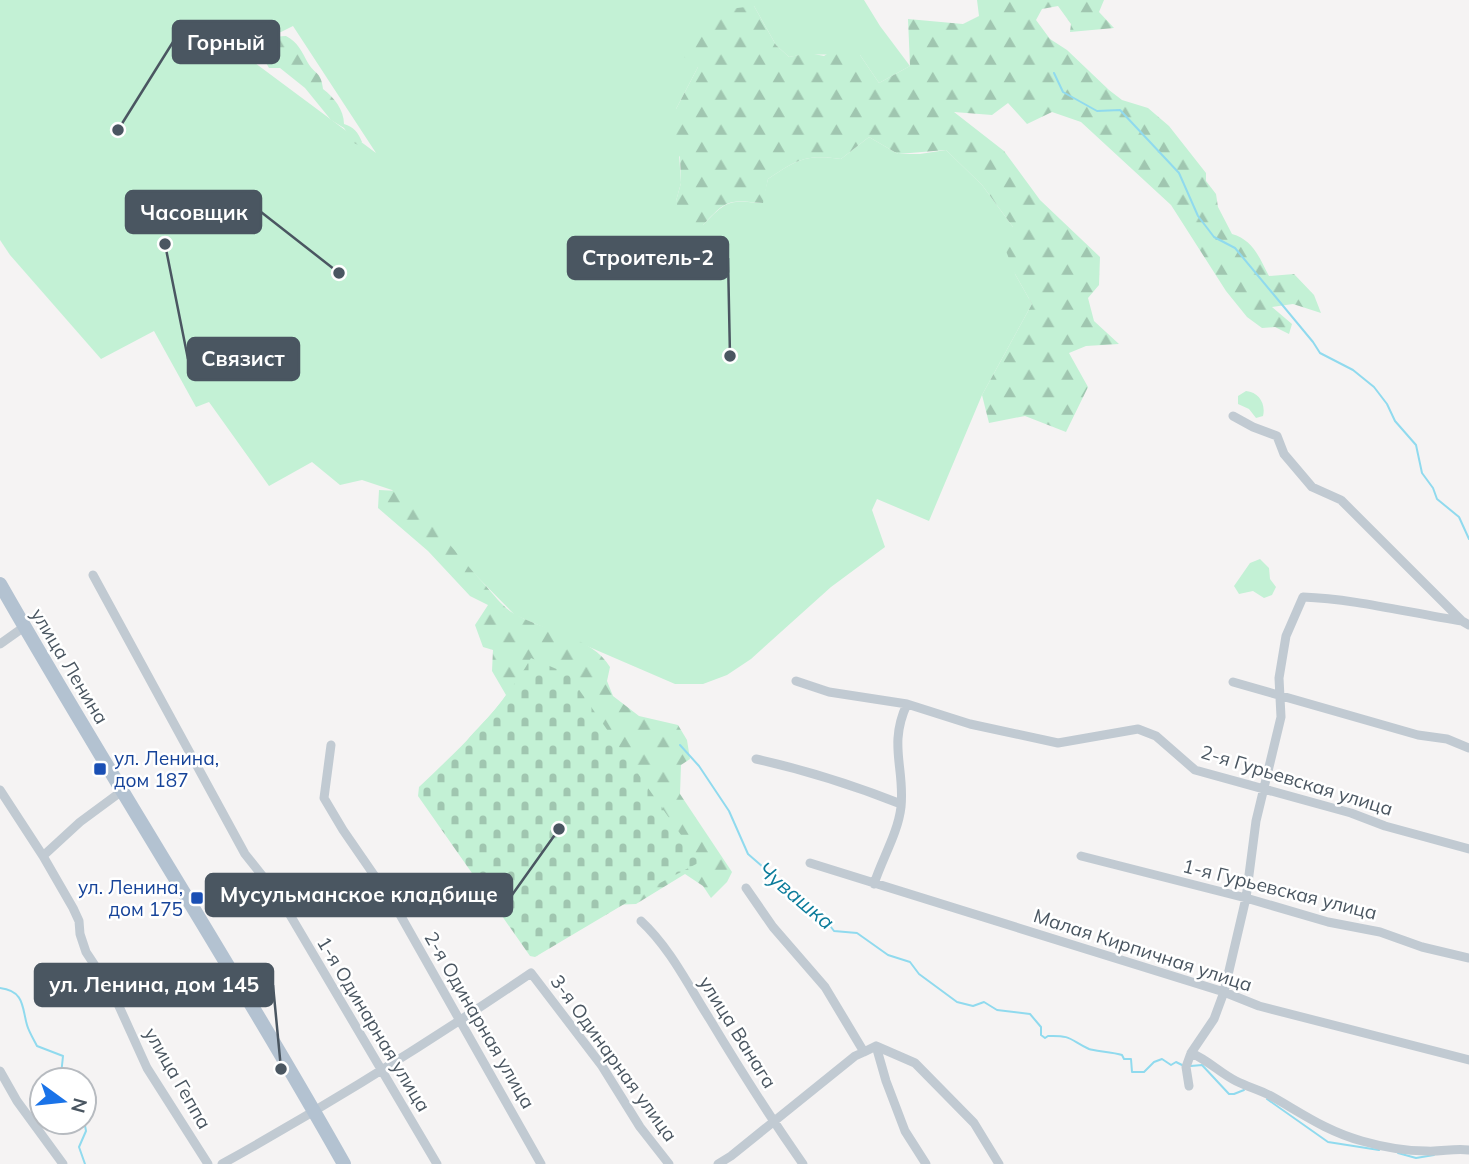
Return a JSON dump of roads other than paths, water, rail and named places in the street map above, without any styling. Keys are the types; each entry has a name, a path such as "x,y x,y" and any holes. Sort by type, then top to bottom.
{"main road":[{"name":"улица Ленина","path":"0,584 344,1164"}],"street":[{"path":"1233,416 1277,436 1284,454 1312,487 1341,500 1465,623"},
{"name":"1-я Одинарная улица","path":"93,575 245,854 280,898 437,1164"},
{"path":"1189,1086 1186,1067 1191,1053 1214,1019 1224,992 1246,898 1256,821 1280,717 1278,696 1286,636 1303,597 1330,598 1465,623"},
{"path":"0,644 24,627"},
{"name":"2-я Гурьевская улица","path":"796,681 829,692 907,704 970,724 1058,743 1138,729 1156,736 1195,770 1469,849"},
{"path":"1233,682 1418,735 1447,739 1469,748"},
{"path":"874,884 898,824 901,804 898,723 907,704"},
{"name":"2-я Одинарная улица","path":"331,745 324,798 394,904 541,1164"},
{"path":"756,759 849,783 901,804"},
{"name":"улица Геппа","path":"0,790 43,856 76,915 86,952 113,993 147,1068 208,1164"},
{"path":"43,856 80,822 122,791"},
{"name":"1-я Гурьевская улица","path":"1081,856 1328,922 1380,932 1422,947 1469,958"},
{"name":"Малая Кирпичная улица","path":"810,863 952,906 1037,936 1224,992 1259,1006 1469,1060"},
{"path":"746,888 773,927 825,986 864,1052"},
{"name":"улица Ванага","path":"641,921 653,932 676,964 773,1121 803,1164"},
{"name":"3-я Одинарная улица","path":"461,1021 531,973 602,1066 640,1127 669,1164"},
{"path":"222,1164 461,1021"},
{"path":"718,1164 734,1160 773,1121 855,1056 876,1046"},
{"path":"876,1046 905,1131 926,1164"},
{"path":"876,1046 915,1063 974,1123 999,1164"},
{"path":"1191,1053 1307,1119 1361,1141 1389,1148 1429,1152 1458,1148 1469,1150"},
{"path":"0,1071 17,1101 63,1164"}],"waterway":[{"path":"1054,73 1063,92 1097,111 1120,110 1179,173 1198,216 1214,237 1235,248 1320,353 1353,370 1374,387 1387,404 1395,421 1416,445 1422,473 1437,499 1459,517 1469,539"},
{"name":"Чувашка","path":"680,745 699,766 729,811 748,854 763,867 766,875 807,902 813,910 818,910 834,931 857,933 888,955 910,962 919,974 957,1002 973,1006 984,1002 997,1010 1030,1014 1041,1027 1041,1035 1045,1038 1067,1037 1089,1049 1122,1055 1124,1059 1131,1059 1132,1072 1144,1072 1154,1062 1162,1059 1171,1065 1176,1062 1182,1065"},
{"path":"0,988 18,997 37,1046 63,1056 62,1066"},
{"name":"Чувашка","path":"1191,1066 1202,1065 1229,1094 1244,1090"},
{"name":"Чувашка","path":"1267,1099 1328,1142 1379,1150"},
{"path":"84,1136 79,1147 85,1164"},
{"name":"Чувашка","path":"1398,1153 1416,1158 1434,1155"}],"place":[{"name":"Горный","path":"118,130"},
{"name":"Связист","path":"165,244"},
{"name":"Часовщик","path":"339,273"},
{"name":"Строитель-2","path":"730,356"},
{"name":"ул. Ленина, дом 187","path":"100,769"},
{"name":"Мусульманское кладбище","path":"559,829"},
{"name":"ул. Ленина, дом 175","path":"197,898"},
{"name":"ул. Ленина, дом 145","path":"281,1069"}]}
